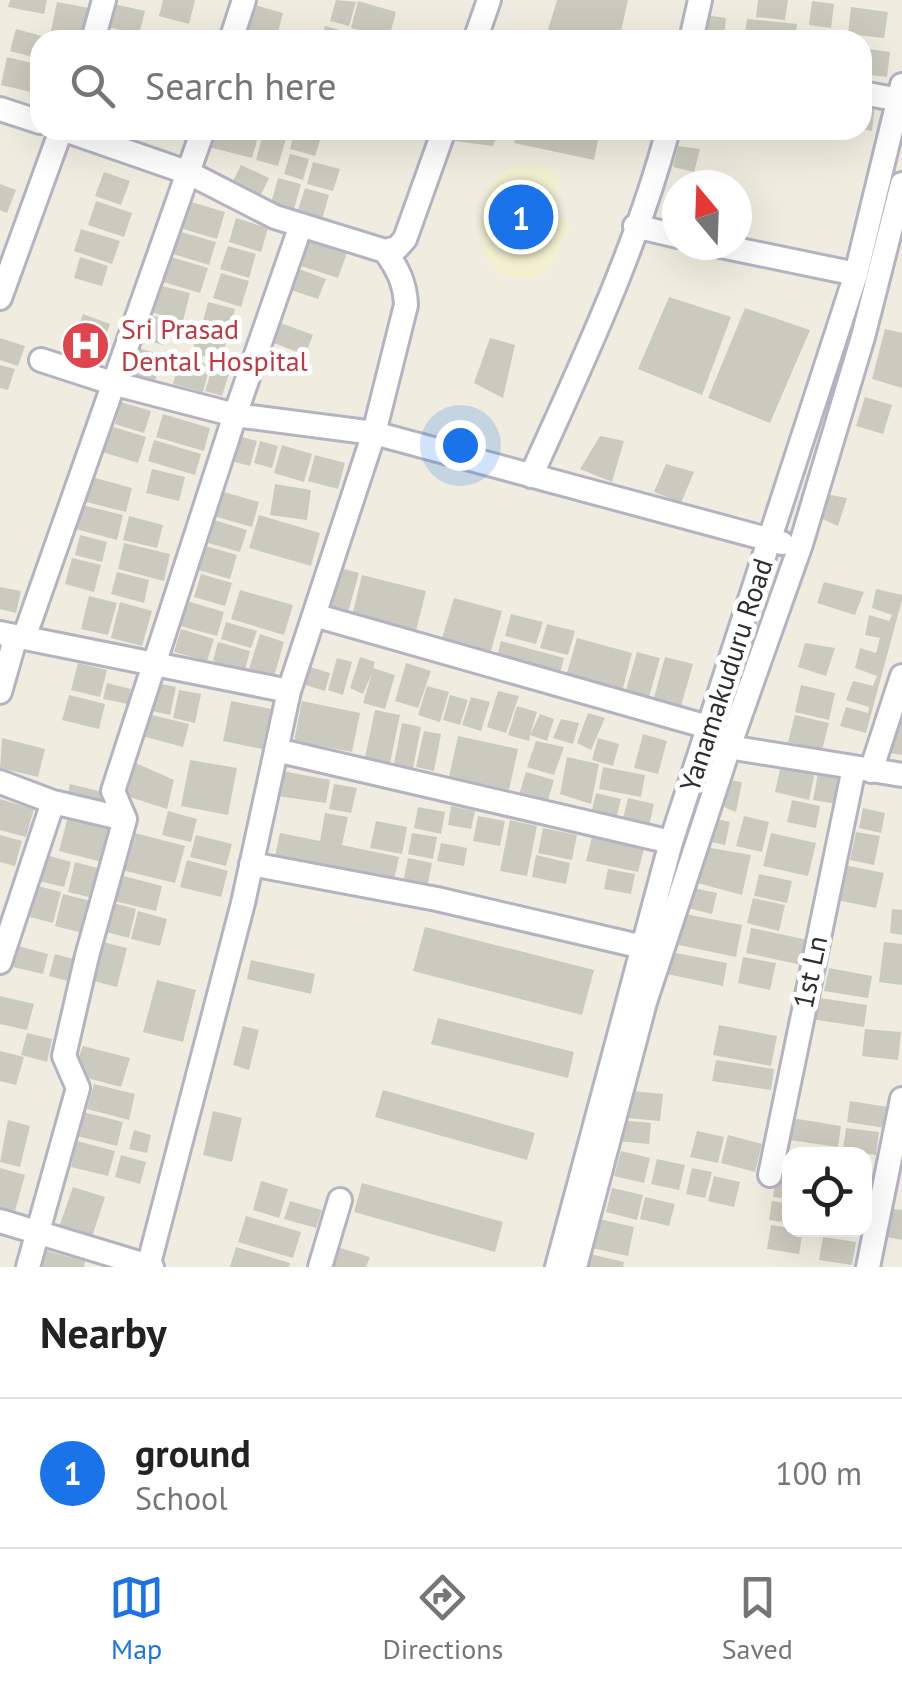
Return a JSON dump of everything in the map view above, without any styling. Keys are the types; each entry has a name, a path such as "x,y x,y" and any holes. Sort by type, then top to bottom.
{"street":[{"path":"96,30 104,0"},
{"path":"234,30 244,0"},
{"path":"478,30 488,0"},
{"path":"693,30 700,0"},
{"path":"872,93 901,92"},
{"name":"Yanamakuduru Road","path":"557,1267 670,842 856,274 901,92"},
{"path":"0,109 30,119"},
{"path":"0,298 59,140"},
{"path":"92,140 189,173 276,217 386,251 397,248 405,239 440,140"},
{"path":"0,692 13,636 112,383 200,140"},
{"path":"530,476 595,334 665,140"},
{"name":"Yanamakuduru Road","path":"575,1267 645,1002 728,747 800,544 863,337 902,184"},
{"path":"28,1267 78,1088 64,1056 125,819 113,790 235,415 302,225"},
{"path":"636,226 662,232"},
{"path":"0,1221 150,1267 251,864 288,692 374,432 406,305 406,289 386,251"},
{"path":"752,252 856,274"},
{"path":"41,360 235,415 374,432 770,542 800,544"},
{"path":"314,616 706,735 728,747 902,776"},
{"path":"13,636 288,692"},
{"name":"1st Ln","path":"770,1176 862,770 902,676"},
{"path":"276,750 670,842"},
{"path":"0,782 54,802 125,819"},
{"path":"0,962 54,802"},
{"path":"251,864 437,899 643,947"},
{"path":"868,1267 902,1099"},
{"path":"320,1267 340,1200"}],"shaded area":[{"path":"514,164 544,166 559,175 556,211 570,228 547,272 529,280 499,274 485,254 479,222 490,184"}],"building":[{"path":"10,0 47,0 44,14 8,7"},
{"path":"163,0 195,0 189,24 159,16"},
{"path":"336,0 356,2 349,26 330,21"},
{"path":"557,0 628,0 621,30 548,30"},
{"path":"758,0 788,0 785,20 756,17"},
{"path":"358,1 396,12 391,30 351,28"},
{"path":"812,1 834,4 831,28 809,25"},
{"path":"57,2 89,8 84,30 51,30"},
{"path":"114,4 145,11 140,30 108,27"},
{"path":"251,4 283,13 279,30 244,30"},
{"path":"851,7 888,12 884,38 872,37 872,30 848,30"},
{"path":"705,15 726,18 725,30 703,30"},
{"path":"747,19 797,24 796,30 745,30"},
{"path":"16,29 30,33 30,56 10,51"},
{"path":"872,49 890,52 887,77 872,75"},
{"path":"7,57 30,63 30,92 1,85"},
{"path":"206,140 257,140 252,158 205,146"},
{"path":"261,140 286,140 278,166 256,160"},
{"path":"292,140 320,140 315,156 290,149"},
{"path":"455,140 495,140 493,146"},
{"path":"515,140 598,140 594,160 514,143"},
{"path":"678,146 700,149 695,170 673,167"},
{"path":"290,154 309,159 303,180 284,174"},
{"path":"313,162 340,169 333,191 307,184"},
{"path":"241,165 269,178 257,203 229,189"},
{"path":"104,172 130,181 121,205 95,196"},
{"path":"278,178 301,184 293,213 270,207"},
{"path":"0,184 16,190 7,213 0,210"},
{"path":"305,188 329,195 322,220 297,213"},
{"path":"96,201 132,213 124,237 88,225"},
{"path":"188,201 225,212 217,239 180,228"},
{"path":"236,218 268,228 261,252 229,242"},
{"path":"81,229 120,241 112,264 74,251"},
{"path":"174,230 216,242 209,265 167,252"},
{"path":"303,239 347,253 338,278 295,264"},
{"path":"228,246 256,254 249,278 220,269"},
{"path":"164,255 208,268 200,293 157,280"},
{"path":"80,257 108,266 102,286 74,278"},
{"path":"299,269 326,279 318,299 291,290"},
{"path":"221,273 249,281 241,307 213,298"},
{"path":"154,284 190,293 183,321 147,311"},
{"path":"669,297 731,317 702,395 638,369"},
{"path":"208,302 235,309 229,332 202,325"},
{"path":"745,308 810,330 770,423 708,398"},
{"path":"142,313 170,320 163,345 135,337"},
{"path":"83,314 110,324 104,341 77,331"},
{"path":"281,323 313,335 305,355 274,343"},
{"path":"199,328 228,336 221,360 192,353"},
{"path":"885,329 902,333 902,388 872,379"},
{"path":"75,335 99,343 93,361 69,353"},
{"path":"0,338 25,346 18,366 0,360"},
{"path":"490,338 515,345 503,398 474,383"},
{"path":"131,346 163,355 155,381 123,372"},
{"path":"180,357 210,365 203,392 173,384"},
{"path":"0,365 15,369 8,390 0,388"},
{"path":"213,366 230,371 222,396 205,391"},
{"path":"865,397 892,405 883,434 856,426"},
{"path":"121,402 151,411 144,433 115,424"},
{"path":"163,414 210,428 204,451 156,437"},
{"path":"107,425 146,437 138,463 99,451"},
{"path":"235,435 257,441 250,466 227,460"},
{"path":"600,436 624,441 612,482 580,469"},
{"path":"154,440 201,454 195,475 148,461"},
{"path":"260,441 278,446 272,468 254,463"},
{"path":"282,445 312,454 304,482 274,473"},
{"path":"315,455 345,463 338,489 308,481"},
{"path":"666,464 694,472 681,503 654,492"},
{"path":"152,469 185,477 179,501 146,493"},
{"path":"88,476 132,488 126,512 82,501"},
{"path":"275,484 311,490 307,520 270,515"},
{"path":"217,490 259,502 252,527 210,515"},
{"path":"826,494 847,498 838,526 818,517"},
{"path":"78,504 123,515 117,540 72,528"},
{"path":"259,515 320,533 311,566 249,548"},
{"path":"129,516 163,525 157,548 123,540"},
{"path":"214,520 247,530 240,552 208,543"},
{"path":"80,535 107,542 102,562 75,555"},
{"path":"124,543 170,554 164,581 118,569"},
{"path":"202,545 237,555 230,579 195,569"},
{"path":"72,558 101,565 94,592 65,584"},
{"path":"337,567 359,573 347,616 325,610"},
{"path":"117,572 149,580 144,603 111,594"},
{"path":"201,574 232,583 225,606 194,597"},
{"path":"362,575 426,591 415,635 351,620"},
{"path":"824,582 864,592 855,615 817,603"},
{"path":"0,587 21,591 16,613 0,609"},
{"path":"876,589 902,595 902,600 866,733 840,726 846,707 868,713 869,707 846,700 853,681 873,686 877,676 855,668 860,648 876,653 880,638 865,635 869,615 889,621 892,615 872,608"},
{"path":"240,590 293,605 284,635 231,619"},
{"path":"89,596 117,603 108,635 81,629"},
{"path":"454,598 502,611 489,658 440,645"},
{"path":"187,601 224,612 217,636 180,626"},
{"path":"120,602 152,611 142,646 111,638"},
{"path":"511,614 543,622 536,644 505,636"},
{"path":"226,622 257,631 251,648 221,639"},
{"path":"547,624 575,631 568,655 540,648"},
{"path":"181,629 214,639 207,661 174,652"},
{"path":"260,634 284,642 274,677 249,669"},
{"path":"577,638 632,653 621,696 565,680"},
{"path":"501,641 564,658 558,681 495,664"},
{"path":"218,642 250,651 245,670 213,661"},
{"path":"805,643 835,648 826,676 798,667"},
{"path":"637,652 660,658 647,704 624,697"},
{"path":"360,657 375,662 373,668 395,675 385,709 363,703 372,673 363,694 350,688"},
{"path":"665,657 693,664 679,713 652,705"},
{"path":"337,658 352,662 343,695 328,690"},
{"path":"78,663 107,670 100,697 71,690"},
{"path":"406,663 431,671 418,708 395,701"},
{"path":"310,667 330,673 325,691 305,685"},
{"path":"153,682 176,687 170,715 147,710"},
{"path":"107,683 131,689 128,704 103,699"},
{"path":"801,685 835,693 829,720 795,712"},
{"path":"427,686 449,692 440,722 418,715"},
{"path":"179,690 201,694 195,723 173,718"},
{"path":"498,691 519,696 506,733 487,727"},
{"path":"69,695 105,704 99,729 62,720"},
{"path":"450,695 468,700 460,725 443,720"},
{"path":"902,696 902,755 890,753"},
{"path":"471,697 490,702 481,731 462,725"},
{"path":"231,701 271,709 262,749 223,741"},
{"path":"302,701 360,713 352,752 294,741"},
{"path":"517,706 537,712 529,741 508,735"},
{"path":"375,710 400,715 389,768 364,762"},
{"path":"588,713 605,718 591,750 577,743"},
{"path":"148,714 189,724 183,747 142,736"},
{"path":"540,714 554,719 547,741 530,735"},
{"path":"795,715 829,723 822,750 788,742"},
{"path":"561,719 579,723 573,744 553,738"},
{"path":"402,723 421,727 413,768 394,764"},
{"path":"424,731 441,734 434,771 416,767"},
{"path":"643,734 667,741 658,774 634,768"},
{"path":"458,736 518,749 509,790 449,777"},
{"path":"2,738 45,749 38,777 0,768"},
{"path":"598,738 619,744 613,766 592,760"},
{"path":"536,741 564,747 554,775 527,767"},
{"path":"567,757 599,764 591,804 560,794"},
{"path":"190,760 237,768 228,815 181,806"},
{"path":"136,763 174,780 167,809 126,796"},
{"path":"781,765 815,772 809,800 775,792"},
{"path":"603,767 645,775 641,797 599,789"},
{"path":"282,771 330,780 326,803 277,796"},
{"path":"526,772 554,780 547,803 519,795"},
{"path":"818,773 841,777 836,804 813,800"},
{"path":"728,780 742,782 736,812 719,805"},
{"path":"70,784 103,792 99,806 67,797"},
{"path":"334,784 357,788 351,813 329,809"},
{"path":"596,793 621,799 616,819 591,814"},
{"path":"628,798 654,804 649,825 623,819"},
{"path":"0,799 34,809 26,837 0,830"},
{"path":"792,800 820,806 816,828 787,822"},
{"path":"451,806 475,811 471,829 448,825"},
{"path":"418,807 445,812 441,834 414,828"},
{"path":"863,808 885,813 881,833 859,828"},
{"path":"168,811 197,819 191,842 162,835"},
{"path":"69,813 112,823 102,862 59,851"},
{"path":"325,813 348,817 342,845 399,857 392,889 273,865 280,833 320,841"},
{"path":"478,816 505,821 500,846 473,841"},
{"path":"744,816 769,822 762,852 736,846"},
{"path":"707,817 730,822 725,845 702,840"},
{"path":"510,820 537,826 527,876 500,871"},
{"path":"376,821 407,827 402,854 370,848"},
{"path":"543,828 577,835 572,860 538,853"},
{"path":"131,832 185,846 175,883 122,870"},
{"path":"856,832 880,836 874,865 850,860"},
{"path":"412,833 437,837 433,859 408,854"},
{"path":"771,833 816,843 808,876 763,866"},
{"path":"0,835 22,841 15,866 0,862"},
{"path":"196,835 232,844 226,866 190,857"},
{"path":"592,837 644,849 638,872 586,861"},
{"path":"441,843 467,848 464,866 437,861"},
{"path":"705,847 751,855 742,895 694,882"},
{"path":"46,855 71,862 64,887 39,881"},
{"path":"536,855 570,863 566,884 532,877"},
{"path":"408,858 432,863 426,893 402,888"},
{"path":"187,860 228,871 221,897 180,887"},
{"path":"75,862 105,870 97,899 68,892"},
{"path":"844,865 884,873 876,908 837,900"},
{"path":"608,869 635,874 631,894 604,889"},
{"path":"116,874 162,886 156,911 110,900"},
{"path":"759,874 792,881 787,903 754,896"},
{"path":"38,886 61,892 53,923 30,917"},
{"path":"689,887 717,893 712,914 684,907"},
{"path":"63,894 91,901 83,933 55,926"},
{"path":"753,898 785,905 779,931 747,923"},
{"path":"109,902 136,909 129,938 102,931"},
{"path":"892,909 902,910 902,935 890,933"},
{"path":"138,911 167,919 160,946 131,939"},
{"path":"680,913 742,925 736,957 674,944"},
{"path":"425,927 594,970 582,1015 413,971"},
{"path":"751,928 808,940 802,965 746,953"},
{"path":"95,940 127,948 117,987 85,979"},
{"path":"884,942 902,944 902,985 879,982"},
{"path":"18,946 48,954 43,974 13,967"},
{"path":"671,952 727,963 723,986 667,974"},
{"path":"55,954 81,961 75,983 49,976"},
{"path":"743,957 776,963 770,990 738,983"},
{"path":"251,960 315,974 311,994 247,979"},
{"path":"829,968 872,976 868,998 824,991"},
{"path":"157,980 196,990 183,1042 143,1032"},
{"path":"0,996 34,1004 27,1030 0,1024"},
{"path":"813,997 867,1005 864,1027 810,1019"},
{"path":"438,1018 574,1052 568,1078 431,1044"},
{"path":"719,1025 777,1036 771,1066 713,1055"},
{"path":"243,1026 259,1030 249,1070 233,1065"},
{"path":"865,1029 901,1032 898,1060 862,1056"},
{"path":"27,1033 52,1039 47,1062 21,1055"},
{"path":"83,1046 130,1058 121,1087 72,1074"},
{"path":"0,1051 24,1057 16,1085 0,1081"},
{"path":"716,1060 774,1069 771,1090 712,1081"},
{"path":"94,1084 135,1094 129,1120 87,1109"},
{"path":"383,1090 535,1133 527,1160 375,1117"},
{"path":"631,1091 663,1094 660,1121 628,1118"},
{"path":"850,1101 888,1107 885,1128 847,1122"},
{"path":"213,1111 242,1118 232,1162 203,1155"},
{"path":"83,1112 123,1122 117,1146 77,1136"},
{"path":"792,1118 841,1126 838,1147 789,1140"},
{"path":"8,1120 30,1126 20,1167 0,1162"},
{"path":"620,1120 651,1123 649,1144 617,1141"},
{"path":"846,1128 879,1132 876,1155 872,1154 872,1147 843,1147"},
{"path":"134,1130 151,1135 147,1153 129,1149"},
{"path":"697,1131 724,1137 718,1163 690,1157"},
{"path":"728,1135 762,1144 755,1172 721,1163"},
{"path":"77,1141 115,1151 108,1176 71,1167"},
{"path":"621,1151 650,1158 644,1183 614,1176"},
{"path":"121,1155 146,1162 140,1184 115,1177"},
{"path":"657,1159 685,1165 679,1190 651,1184"},
{"path":"0,1168 25,1175 15,1211 0,1207"},
{"path":"692,1168 712,1172 705,1198 686,1194"},
{"path":"777,1170 782,1171 782,1198 773,1197"},
{"path":"714,1176 740,1182 734,1207 708,1201"},
{"path":"261,1181 288,1189 279,1218 253,1210"},
{"path":"362,1183 503,1222 495,1252 354,1212"},
{"path":"73,1187 105,1197 90,1243 57,1233"},
{"path":"612,1188 643,1195 637,1220 606,1212"},
{"path":"645,1197 675,1204 669,1226 640,1219"},
{"path":"290,1201 322,1210 316,1228 284,1219"},
{"path":"772,1201 782,1203 782,1222 769,1220"},
{"path":"893,1209 902,1210 902,1240 887,1237"},
{"path":"246,1216 301,1232 293,1258 238,1242"},
{"path":"599,1219 634,1227 628,1256 592,1248"},
{"path":"771,1225 782,1227 782,1237 802,1237 799,1254 767,1249"},
{"path":"823,1237 856,1242 852,1265 819,1260"},
{"path":"236,1247 290,1263 289,1267 230,1267"},
{"path":"337,1247 370,1257 366,1267 331,1267"},
{"path":"40,1249 85,1261 84,1267 35,1267"},
{"path":"586,1253 624,1262 623,1267 582,1267"}],"place":[{"name":"ground","path":"521,217"},
{"name":"Sri Prasad Dental Hospital","path":"86,345"}]}
